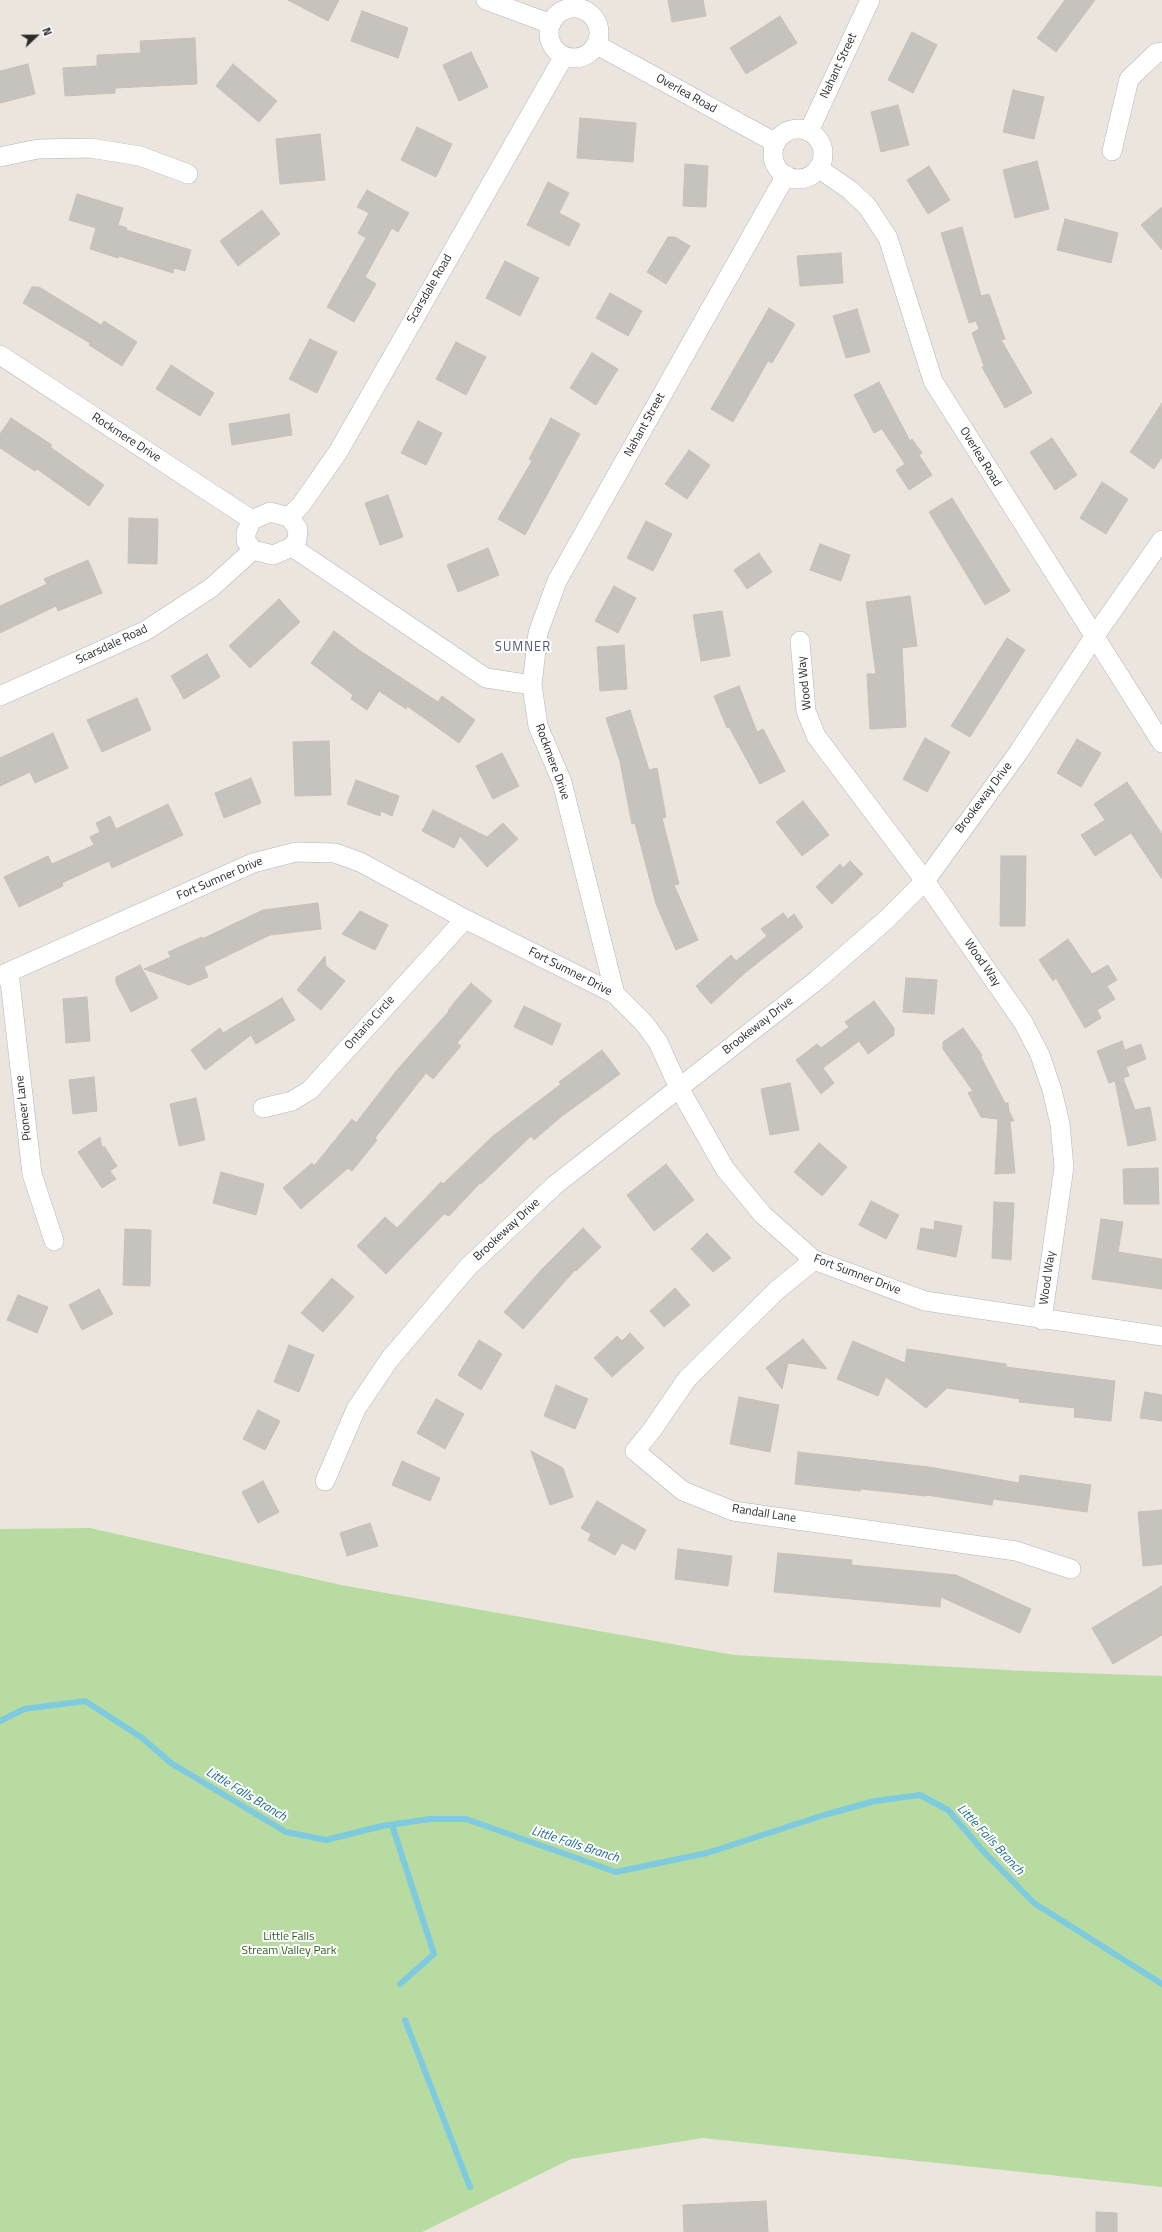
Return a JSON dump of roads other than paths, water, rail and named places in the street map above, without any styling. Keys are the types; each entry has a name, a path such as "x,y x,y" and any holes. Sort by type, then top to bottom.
{"street":[{"path":"486,0 551,24"},
{"name":"Nahant Street","path":"809,131 870,0"},
{"path":"588,6 597,22 599,38 596,45 586,56 579,58 564,56 557,52 550,39 551,24 555,17 569,9 588,6"},
{"name":"Overlea Road","path":"596,45 776,144"},
{"path":"1112,151 1129,79 1156,53 1162,52"},
{"name":"Scarsdale Road","path":"289,517 301,505 338,452 564,56"},
{"path":"801,129 809,131 815,135 822,148 823,155 818,168 807,177 793,178 786,175 776,165 774,158 776,144 786,132 801,129"},
{"path":"0,157 38,150 90,148 140,156 188,174"},
{"name":"Overlea Road","path":"818,168 850,190 867,206 888,238 932,381 1162,743"},
{"name":"Nahant Street","path":"532,685 538,633 557,581 786,175"},
{"name":"Rockmere Drive","path":"0,355 252,520"},
{"path":"270,512 280,513 289,517 298,529 297,540 292,547 273,555 253,550 248,546 246,533 252,520 270,512"},
{"name":"Brookeway Drive","path":"325,1481 356,1409 389,1360 468,1267 556,1185 817,980 886,920 925,881 1018,753 1094,637 1162,540"},
{"path":"292,547 486,678 532,685"},
{"name":"Scarsdale Road","path":"0,696 145,632 211,588 253,550"},
{"name":"Wood Way","path":"800,641 806,711 816,736 925,881 1023,1022 1040,1055 1052,1090 1060,1124 1064,1168 1042,1320"},
{"name":"Rockmere Drive","path":"532,685 538,726 562,782 615,994"},
{"name":"Fort Sumner Drive","path":"4,974 253,863 296,852 335,853 360,862 465,919 615,994 644,1023 658,1042 679,1088 725,1169 763,1215 814,1260 925,1301 1042,1320 1162,1336"},
{"name":"Ontario Circle","path":"263,1108 292,1101 310,1090 465,919"},
{"name":"Pioneer Lane","path":"4,974 32,1174 54,1241"},
{"name":"Randall Lane","path":"814,1260 777,1290 687,1379 652,1430 635,1451 683,1491 733,1511 1016,1551 1071,1569"}],"waterway":[{"name":"Little Falls Branch","path":"0,1721 24,1709 85,1701 141,1737 171,1763 286,1832 326,1840 382,1826 430,1819 466,1819 616,1872 707,1853 824,1815 875,1801 920,1795 948,1810 984,1852 1034,1903 1162,1984"},
{"path":"392,1825 434,1954 400,1984"},
{"path":"405,2020 470,2187"}],"district":[{"name":"SUMNER","path":"523,648"}],"park label":[{"name":"Little Falls Stream Valley Park","path":"289,1944"}]}
